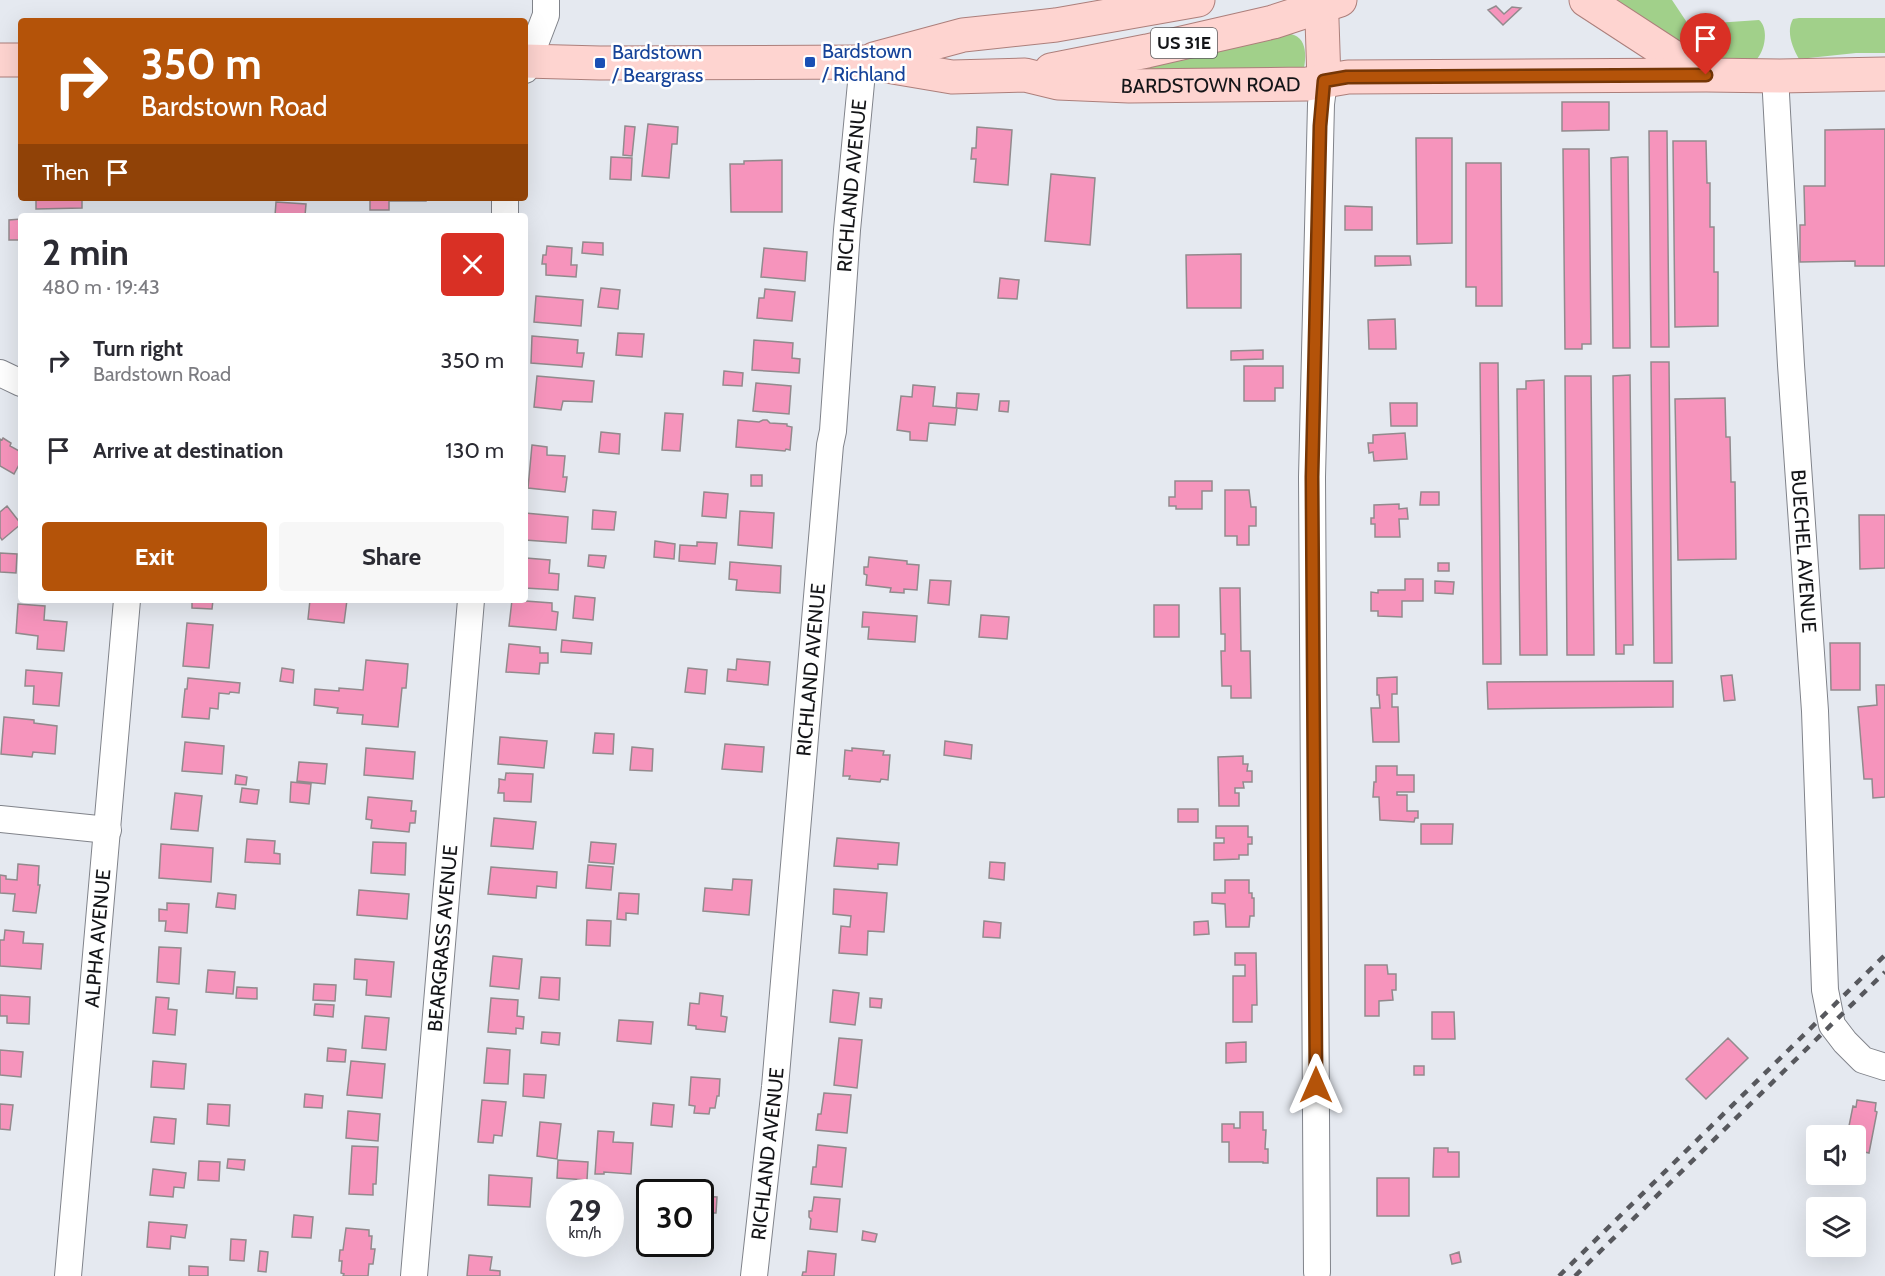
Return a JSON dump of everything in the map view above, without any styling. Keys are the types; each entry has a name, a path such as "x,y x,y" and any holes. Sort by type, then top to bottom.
{"main road":[{"name":"BARDSTOWN ROAD","path":"863,62 963,35 1056,25 1198,0"},
{"name":"BARDSTOWN ROAD","path":"1586,0 1675,58 1706,75"},
{"path":"1324,81 1322,21 1325,2"},
{"name":"US 31E","path":"1025,75 1209,38 1273,22 1325,2"},
{"path":"963,35 968,76"},
{"path":"0,60 18,60"},
{"name":"BARDSTOWN ROAD","path":"528,64 863,62 952,77 1025,75 1058,84 1129,86 1307,84 1357,77 1885,74"}],"street":[{"path":"528,59 546,15 546,0"},
{"name":"RICHLAND AVENUE","path":"754,1276 775,1087 863,62"},
{"name":"BUECHEL AVENUE","path":"1775,76 1791,365 1815,711 1825,990 1832,1025 1845,1042 1863,1060 1885,1067"},
{"path":"1317,1272 1312,477 1320,126 1324,81"},
{"path":"0,374 18,382"},
{"name":"ALPHA AVENUE","path":"68,1276 127,603"},
{"name":"BEARGRASS AVENUE","path":"414,1276 471,603"},
{"path":"0,819 108,830"}],"green space":[{"path":"1599,0 1672,0 1690,27 1701,24 1759,20 1765,33 1764,45 1757,59 1721,59 1695,54"},
{"path":"1885,18 1885,53 1856,53 1799,59 1792,44 1790,29 1793,19"},
{"path":"1284,32 1298,37 1301,41 1305,54 1304,68 1142,77 1135,69"}],"building":[{"path":"1496,6 1504,14 1512,7 1521,8 1503,25 1488,10"},
{"path":"1562,102 1609,102 1609,130 1562,131"},
{"path":"648,124 678,127 677,144 672,144 669,178 642,176"},
{"path":"625,126 635,127 632,156 623,155"},
{"path":"977,127 1012,130 1008,185 974,182 976,159 971,159 972,148 976,148"},
{"path":"1885,129 1885,266 1855,266 1855,261 1800,262 1800,225 1805,225 1804,186 1825,186 1825,130"},
{"path":"1649,131 1667,131 1669,347 1651,347"},
{"path":"1416,138 1452,138 1452,243 1417,244"},
{"path":"1673,141 1706,141 1707,183 1710,183 1710,227 1714,227 1714,272 1718,272 1718,326 1675,327"},
{"path":"1563,149 1589,149 1591,344 1582,344 1582,349 1565,349"},
{"path":"611,157 632,158 631,180 610,179"},
{"path":"1628,157 1630,348 1613,348 1611,158"},
{"path":"782,160 782,212 731,212 730,164 744,164 744,161"},
{"path":"1466,163 1501,163 1502,306 1476,306 1476,287 1466,287"},
{"path":"1051,174 1095,178 1090,245 1045,241"},
{"path":"36,201 82,201 82,208 36,209"},
{"path":"370,201 389,201 389,210 370,210"},
{"path":"276,202 306,204 305,213 275,213"},
{"path":"1345,206 1372,207 1372,230 1345,230"},
{"path":"18,219 18,240 9,240 9,220"},
{"path":"583,242 603,243 603,255 582,253"},
{"path":"547,246 572,248 571,265 577,265 576,277 546,275 546,264 542,264"},
{"path":"764,248 807,252 805,281 761,277"},
{"path":"1241,254 1241,308 1187,308 1186,255"},
{"path":"1375,256 1410,256 1411,265 1375,266"},
{"path":"1000,278 1019,280 1017,299 998,298"},
{"path":"601,288 620,290 618,309 598,307"},
{"path":"765,289 795,292 792,321 757,318 759,298 764,298"},
{"path":"536,296 583,300 581,326 534,322"},
{"path":"1395,319 1396,349 1369,349 1368,320"},
{"path":"618,333 644,334 642,357 616,355"},
{"path":"532,336 578,340 577,353 584,353 582,367 531,363"},
{"path":"754,340 793,343 792,358 800,359 799,373 752,370"},
{"path":"1263,350 1263,359 1231,360 1231,351"},
{"path":"1651,362 1669,362 1672,663 1654,663"},
{"path":"1480,363 1498,363 1501,664 1483,664"},
{"path":"1244,366 1283,366 1283,388 1275,388 1275,401 1244,401"},
{"path":"724,371 743,373 742,386 723,385"},
{"path":"1630,375 1633,645 1624,645 1624,654 1616,654 1613,376"},
{"path":"537,376 594,381 592,402 563,401 561,410 534,407"},
{"path":"1565,376 1591,376 1594,655 1567,655"},
{"path":"1544,380 1547,655 1520,655 1517,389 1526,389 1526,381"},
{"path":"756,383 791,386 789,414 753,411"},
{"path":"913,385 935,387 933,406 957,408 955,425 929,423 927,441 910,440 910,432 897,430 901,396 912,397"},
{"path":"957,393 979,394 977,410 956,408"},
{"path":"1725,398 1726,437 1730,437 1731,482 1735,482 1736,559 1678,560 1675,399"},
{"path":"1000,401 1009,401 1008,412 999,411"},
{"path":"1390,403 1417,403 1417,426 1391,426"},
{"path":"665,413 683,414 680,451 662,450"},
{"path":"738,420 759,422 767,420 770,423 787,424 792,427 790,450 736,447"},
{"path":"601,432 620,434 619,454 599,452"},
{"path":"1405,433 1407,459 1374,461 1373,452 1369,453 1368,443 1373,443 1373,435"},
{"path":"3,438 11,443 10,446 18,450 18,467 14,474 0,466 0,439"},
{"path":"532,445 547,447 547,455 565,456 563,477 567,477 565,492 528,488"},
{"path":"751,475 762,475 762,486 751,486"},
{"path":"1175,481 1212,481 1212,491 1202,491 1202,509 1176,509 1176,506 1169,506 1169,497 1175,497"},
{"path":"1225,490 1249,490 1251,507 1256,507 1256,526 1249,526 1249,545 1237,545 1237,536 1225,536"},
{"path":"704,492 728,494 726,518 702,516"},
{"path":"1421,492 1439,492 1439,505 1420,505"},
{"path":"1399,504 1399,509 1407,508 1408,519 1399,519 1400,537 1375,537 1375,524 1371,524 1371,518 1374,518 1374,505"},
{"path":"7,506 18,520 18,527 2,540 0,537 0,512"},
{"path":"593,510 616,512 614,530 592,529"},
{"path":"740,511 774,513 772,548 738,545"},
{"path":"528,513 568,517 566,543 528,540"},
{"path":"1859,515 1885,515 1885,568 1860,569"},
{"path":"655,541 675,544 674,559 654,557"},
{"path":"697,542 717,543 715,564 679,561 680,545 697,546"},
{"path":"0,553 17,554 16,573 0,572"},
{"path":"589,555 606,556 604,568 588,566"},
{"path":"869,557 907,561 907,564 919,565 917,590 904,589 904,593 890,592 891,588 866,585 867,575 864,574 864,567 868,567"},
{"path":"528,558 550,560 549,573 559,574 558,590 528,588"},
{"path":"730,562 781,566 780,593 736,590 737,580 729,579"},
{"path":"1438,563 1449,563 1449,571 1438,571"},
{"path":"1405,579 1423,579 1423,601 1402,601 1402,617 1378,616 1378,611 1371,611 1371,592 1405,590"},
{"path":"930,580 951,581 949,605 928,603"},
{"path":"1435,581 1454,582 1453,594 1435,593"},
{"path":"1220,588 1240,588 1241,651 1250,651 1251,698 1231,698 1231,686 1222,686 1221,651 1225,651 1225,634 1221,634"},
{"path":"575,596 595,598 593,620 573,618"},
{"path":"192,603 213,603 212,609 192,608"},
{"path":"310,603 347,603 344,623 308,619"},
{"path":"512,603 552,603 552,611 558,612 556,630 509,626"},
{"path":"18,604 45,606 44,620 67,622 64,651 37,649 38,636 16,633"},
{"path":"1154,605 1179,605 1179,637 1154,637"},
{"path":"863,612 917,616 915,642 868,639 869,627 862,627"},
{"path":"981,615 1009,617 1007,639 979,637"},
{"path":"187,623 213,625 209,668 183,666"},
{"path":"562,640 592,643 591,654 561,652"},
{"path":"1830,643 1860,643 1860,690 1831,690"},
{"path":"509,644 540,647 540,653 548,653 548,663 540,663 539,674 506,672"},
{"path":"737,659 770,662 768,685 727,681 728,669 736,670"},
{"path":"366,660 408,664 406,688 402,688 398,727 362,724 363,715 337,713 338,708 314,705 315,689 363,690"},
{"path":"282,668 294,670 293,683 280,681"},
{"path":"688,668 707,670 705,694 685,692"},
{"path":"26,670 62,673 59,706 33,704 34,686 25,686"},
{"path":"1732,675 1735,700 1724,701 1721,676"},
{"path":"1397,677 1397,694 1392,694 1392,707 1398,707 1399,742 1373,742 1371,708 1380,708 1377,678"},
{"path":"188,678 240,683 239,693 219,693 218,709 210,708 209,719 182,717"},
{"path":"1673,681 1673,707 1488,709 1487,682"},
{"path":"1876,685 1885,685 1885,797 1873,798 1872,779 1864,779 1858,707 1877,705"},
{"path":"4,717 34,720 34,723 57,726 55,754 33,752 32,757 1,754"},
{"path":"595,733 614,734 613,754 593,753"},
{"path":"500,737 547,741 544,768 498,764"},
{"path":"945,741 972,745 971,759 944,755"},
{"path":"185,742 224,746 222,774 182,771"},
{"path":"725,744 764,747 762,772 722,769"},
{"path":"632,747 653,749 652,771 630,770"},
{"path":"366,748 415,752 413,779 364,775"},
{"path":"852,748 884,751 883,755 890,755 888,780 881,779 880,782 849,779 850,776 843,776 845,750 852,751"},
{"path":"1243,756 1243,764 1248,764 1247,771 1252,771 1252,782 1243,782 1244,788 1235,788 1235,793 1239,793 1239,806 1219,806 1218,757"},
{"path":"299,762 327,764 325,784 297,781"},
{"path":"1376,766 1397,766 1397,775 1414,775 1414,792 1397,792 1397,795 1407,795 1407,811 1418,811 1418,818 1415,818 1414,822 1380,820 1379,797 1373,797"},
{"path":"506,773 533,774 531,802 504,801 504,793 498,793 499,779 505,780"},
{"path":"236,775 247,777 246,785 235,784"},
{"path":"291,782 311,784 309,804 290,802"},
{"path":"242,788 259,790 257,804 240,802"},
{"path":"175,793 202,796 198,831 171,829"},
{"path":"368,797 412,801 411,811 416,811 415,823 410,823 409,832 371,828 372,820 366,819"},
{"path":"1178,809 1198,809 1198,822 1178,822"},
{"path":"494,818 536,822 533,849 491,846"},
{"path":"1421,824 1453,824 1452,844 1421,844"},
{"path":"1216,826 1248,826 1248,837 1252,837 1252,844 1248,844 1248,855 1239,855 1239,859 1214,860 1214,843 1224,843 1224,838 1216,838"},
{"path":"837,838 899,843 897,865 878,864 878,869 834,866"},
{"path":"247,839 275,841 274,853 280,854 280,864 245,862"},
{"path":"373,842 406,843 405,875 371,873"},
{"path":"591,842 616,844 614,864 589,862"},
{"path":"161,844 213,848 211,882 159,878"},
{"path":"990,862 1005,863 1004,880 989,878"},
{"path":"18,864 39,866 38,885 40,885 36,913 13,911 15,894 0,893 0,875 6,876 6,879 17,880"},
{"path":"588,865 613,867 611,890 586,888"},
{"path":"491,867 557,872 556,888 537,886 536,898 488,894"},
{"path":"733,879 752,880 749,915 703,911 705,888 732,890"},
{"path":"1225,880 1249,880 1249,893 1252,893 1252,898 1254,898 1254,916 1250,916 1249,927 1226,927 1225,904 1212,903 1212,893 1225,893"},
{"path":"834,889 887,893 884,932 868,931 867,955 839,953 841,926 850,927 851,916 833,914"},
{"path":"359,890 409,894 407,919 357,915"},
{"path":"218,893 236,895 235,909 216,907"},
{"path":"619,893 639,894 638,914 626,913 626,920 617,919"},
{"path":"167,903 189,904 187,933 165,931 166,921 159,921 159,909 167,910"},
{"path":"587,920 611,921 610,946 586,945"},
{"path":"984,921 1001,923 1000,938 983,937"},
{"path":"1208,921 1209,934 1194,935 1194,922"},
{"path":"5,930 24,932 23,943 43,944 41,969 0,966 0,940 4,940"},
{"path":"159,947 181,948 179,984 157,982"},
{"path":"1235,953 1256,953 1257,1005 1252,1005 1252,1022 1233,1022 1233,976 1245,976 1245,965 1235,965"},
{"path":"493,956 522,959 519,989 490,986"},
{"path":"355,959 394,962 391,997 366,995 367,980 354,979"},
{"path":"1365,965 1387,965 1388,974 1396,974 1396,990 1392,990 1393,1000 1379,1001 1379,1016 1365,1016"},
{"path":"208,970 235,972 233,994 206,992"},
{"path":"541,977 560,978 559,1000 539,998"},
{"path":"314,984 336,985 335,1001 313,1000"},
{"path":"237,987 257,988 257,999 236,998"},
{"path":"833,990 859,993 855,1025 830,1022"},
{"path":"700,993 723,996 721,1016 727,1017 725,1032 696,1029 696,1026 688,1025 690,1003 699,1004"},
{"path":"0,995 30,997 29,1024 7,1023 7,1016 0,1016"},
{"path":"156,997 169,998 168,1009 177,1010 175,1035 153,1033"},
{"path":"491,998 518,1000 517,1016 524,1017 523,1029 516,1028 516,1034 488,1032"},
{"path":"870,998 882,999 881,1008 870,1007"},
{"path":"315,1004 334,1005 333,1017 314,1015"},
{"path":"1432,1012 1454,1012 1455,1039 1432,1039"},
{"path":"365,1016 389,1018 386,1050 362,1048"},
{"path":"619,1020 653,1022 651,1044 617,1041"},
{"path":"542,1032 560,1033 559,1045 541,1043"},
{"path":"839,1038 862,1040 857,1088 834,1085"},
{"path":"1728,1038 1748,1058 1706,1099 1686,1079"},
{"path":"1246,1042 1246,1062 1226,1063 1226,1043"},
{"path":"328,1048 346,1050 345,1062 327,1061"},
{"path":"487,1048 510,1050 508,1084 484,1083"},
{"path":"0,1050 23,1052 21,1077 0,1075"},
{"path":"153,1061 186,1064 184,1089 151,1087"},
{"path":"351,1061 385,1064 382,1098 347,1095"},
{"path":"1414,1066 1424,1066 1424,1075 1414,1075"},
{"path":"524,1074 546,1075 544,1098 523,1096"},
{"path":"691,1077 720,1079 719,1096 717,1096 715,1108 710,1108 709,1114 694,1113 695,1106 689,1105"},
{"path":"824,1093 851,1095 847,1133 816,1130"},
{"path":"305,1094 323,1096 322,1108 304,1107"},
{"path":"482,1100 506,1102 502,1136 494,1135 493,1143 478,1142"},
{"path":"1857,1100 1876,1103 1875,1111 1877,1112 1869,1153 1866,1152 1866,1125 1849,1125 1853,1106 1856,1107"},
{"path":"653,1103 674,1105 672,1127 651,1125"},
{"path":"0,1104 13,1105 10,1130 0,1129"},
{"path":"208,1104 230,1105 229,1126 207,1124"},
{"path":"348,1111 380,1114 378,1141 346,1138"},
{"path":"1240,1112 1263,1112 1268,1163 1229,1162 1229,1142 1222,1142 1222,1124 1234,1124 1234,1128 1240,1128"},
{"path":"154,1117 176,1119 174,1144 151,1142"},
{"path":"540,1122 561,1124 557,1159 537,1156"},
{"path":"598,1131 614,1132 613,1142 633,1143 631,1174 604,1172 604,1174 595,1174"},
{"path":"818,1145 846,1148 842,1187 811,1184 813,1167 816,1167"},
{"path":"352,1146 378,1147 376,1184 373,1184 373,1195 349,1194"},
{"path":"1434,1148 1448,1148 1448,1152 1459,1152 1459,1177 1433,1177"},
{"path":"228,1159 245,1160 244,1170 227,1168"},
{"path":"558,1160 588,1162 587,1179 557,1178"},
{"path":"199,1161 220,1162 219,1181 198,1180"},
{"path":"153,1169 186,1173 184,1188 174,1187 173,1197 150,1195"},
{"path":"489,1175 532,1178 530,1207 488,1205"},
{"path":"1377,1178 1409,1178 1409,1216 1377,1216"},
{"path":"714,1197 717,1197 716,1213 714,1213"},
{"path":"814,1197 840,1199 837,1232 810,1229 809,1211 812,1211"},
{"path":"294,1215 313,1217 311,1238 292,1237"},
{"path":"149,1222 187,1225 185,1238 171,1236 170,1249 147,1247"},
{"path":"346,1228 369,1230 369,1236 372,1236 371,1249 375,1249 373,1264 369,1264 368,1276 343,1276 344,1274 341,1273 340,1250 343,1250"},
{"path":"863,1231 877,1234 875,1242 862,1240"},
{"path":"231,1239 246,1240 244,1261 230,1260"},
{"path":"260,1251 268,1252 266,1272 258,1271"},
{"path":"808,1251 836,1254 834,1276 802,1276 803,1272 806,1272"},
{"path":"1459,1252 1461,1262 1452,1264 1450,1255"},
{"path":"469,1255 492,1257 490,1270 500,1271 500,1276 467,1276"},
{"path":"189,1266 208,1267 208,1276 189,1276"}],"railway":[{"path":"1559,1276 1885,955"},
{"path":"1575,1276 1885,972"}],"place":[{"name":"Bardstown / Richland","path":"810,62"},
{"name":"Bardstown / Beargrass","path":"600,63"}],"route":[{"path":"1316,1085 1312,477 1320,126 1324,81 1347,77 1706,75"}]}
